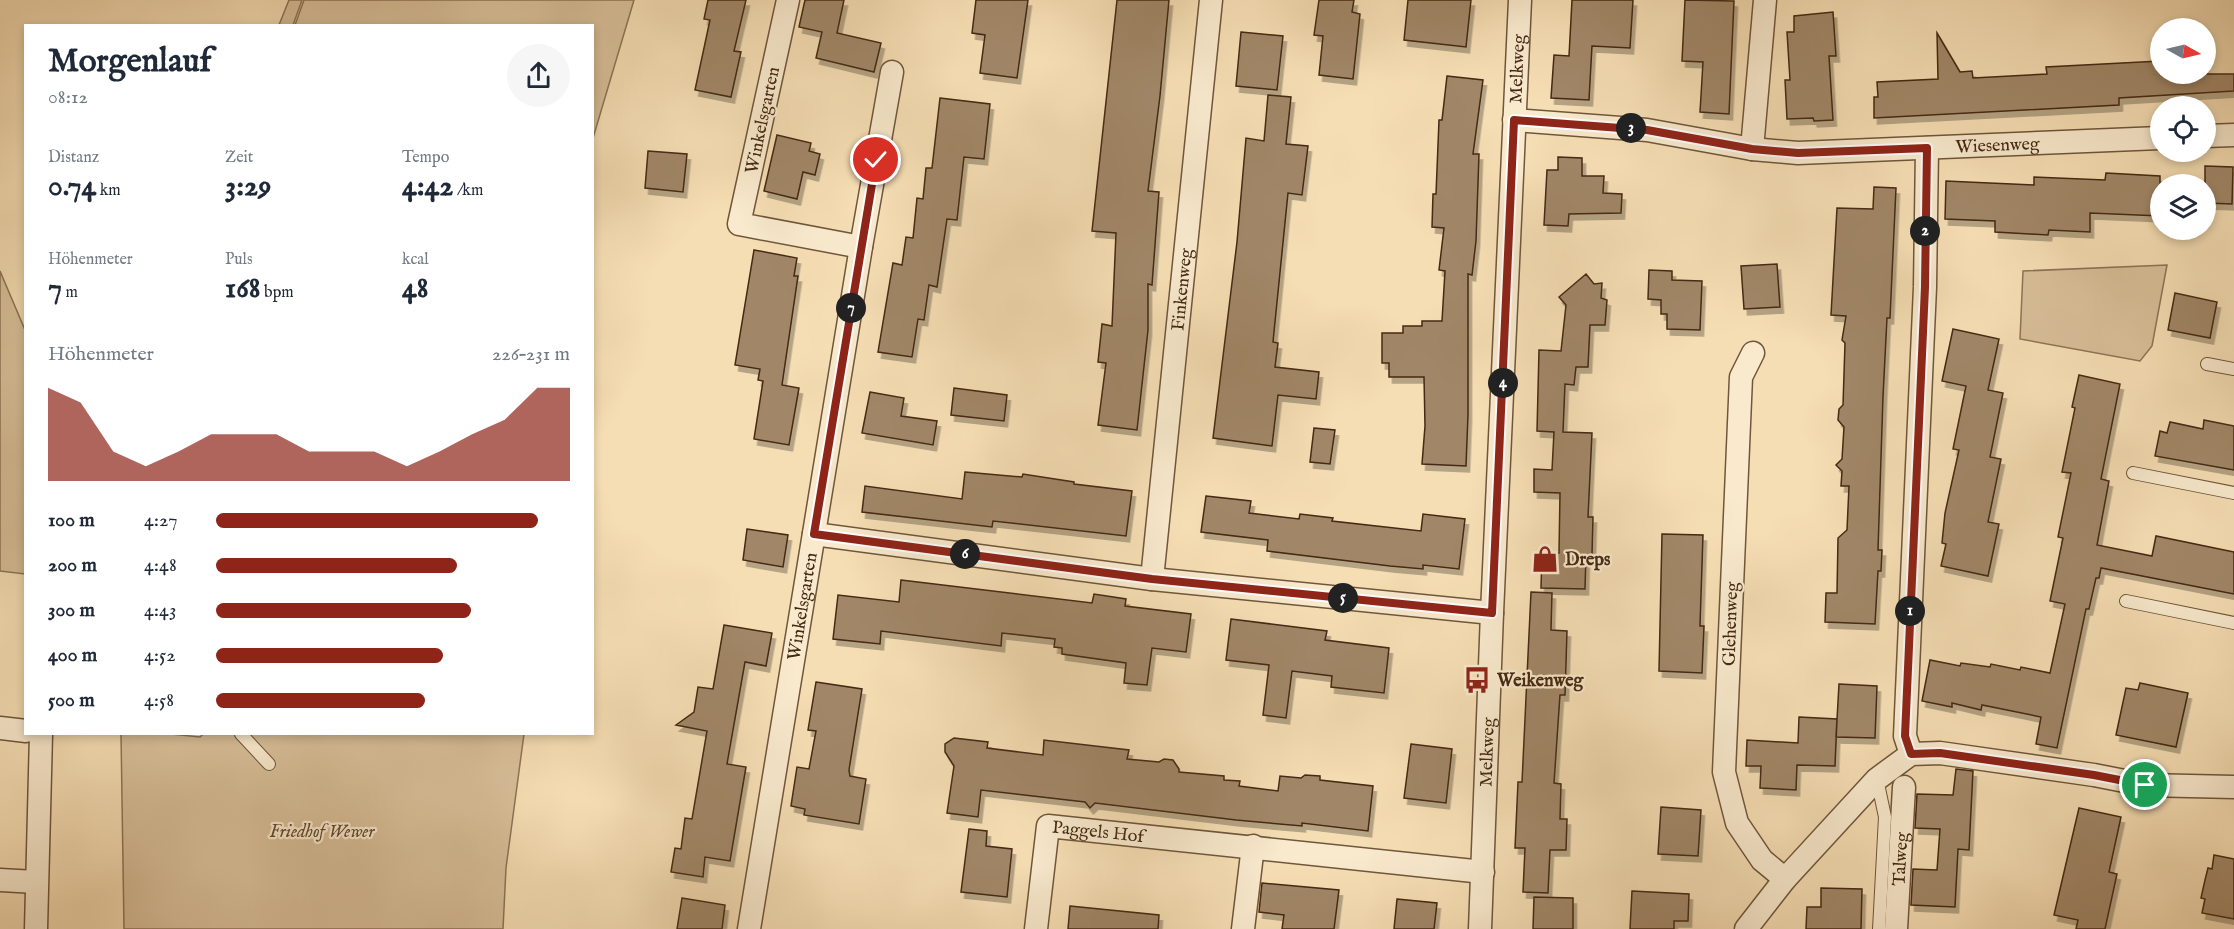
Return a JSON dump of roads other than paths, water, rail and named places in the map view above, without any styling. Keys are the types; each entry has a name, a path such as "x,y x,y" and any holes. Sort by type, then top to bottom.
{"street":[{"name":"Winkelsgarten","path":"788,0 739,224 861,247"},
{"name":"Finkenweg","path":"1152,579 1211,0"},
{"name":"Melkweg","path":"1480,929 1520,0"},
{"path":"1752,149 1765,0"},
{"name":"Winkelsgarten","path":"748,929 892,72"},
{"name":"Wiesenweg","path":"1514,120 1647,130 1752,149 1798,153 2150,138"},
{"path":"2216,136 2234,135"},
{"path":"1911,754 1905,736 1925,287 1927,148"},
{"name":"Glehenweg","path":"1753,353 1741,377 1724,772 1737,823 1762,860 1785,879"},
{"path":"814,534 1152,579 1492,613"},
{"path":"0,728 24,731"},
{"path":"36,929 41,735"},
{"path":"1746,929 1785,879 1877,779 1911,754 1940,753 2094,775 2145,785 2234,787"},
{"name":"Talweg","path":"1896,929 1904,787"},
{"name":"Paggels Hof","path":"1036,929 1048,826 1483,872"},
{"path":"1243,929 1253,846"},
{"path":"0,880 36,882"}],"lane":[{"path":"2207,364 2234,369"},
{"path":"2133,473 2234,493"},
{"path":"2126,601 2234,623"},
{"path":"242,735 269,764"},
{"path":"1877,779 1885,817 1879,929"}],"place":[{"name":"Dreps","path":"1545,559"},
{"name":"Weikenweg","path":"1477,680"}],"park label":[{"name":"Friedhof Wewer","path":"322,831"}]}
